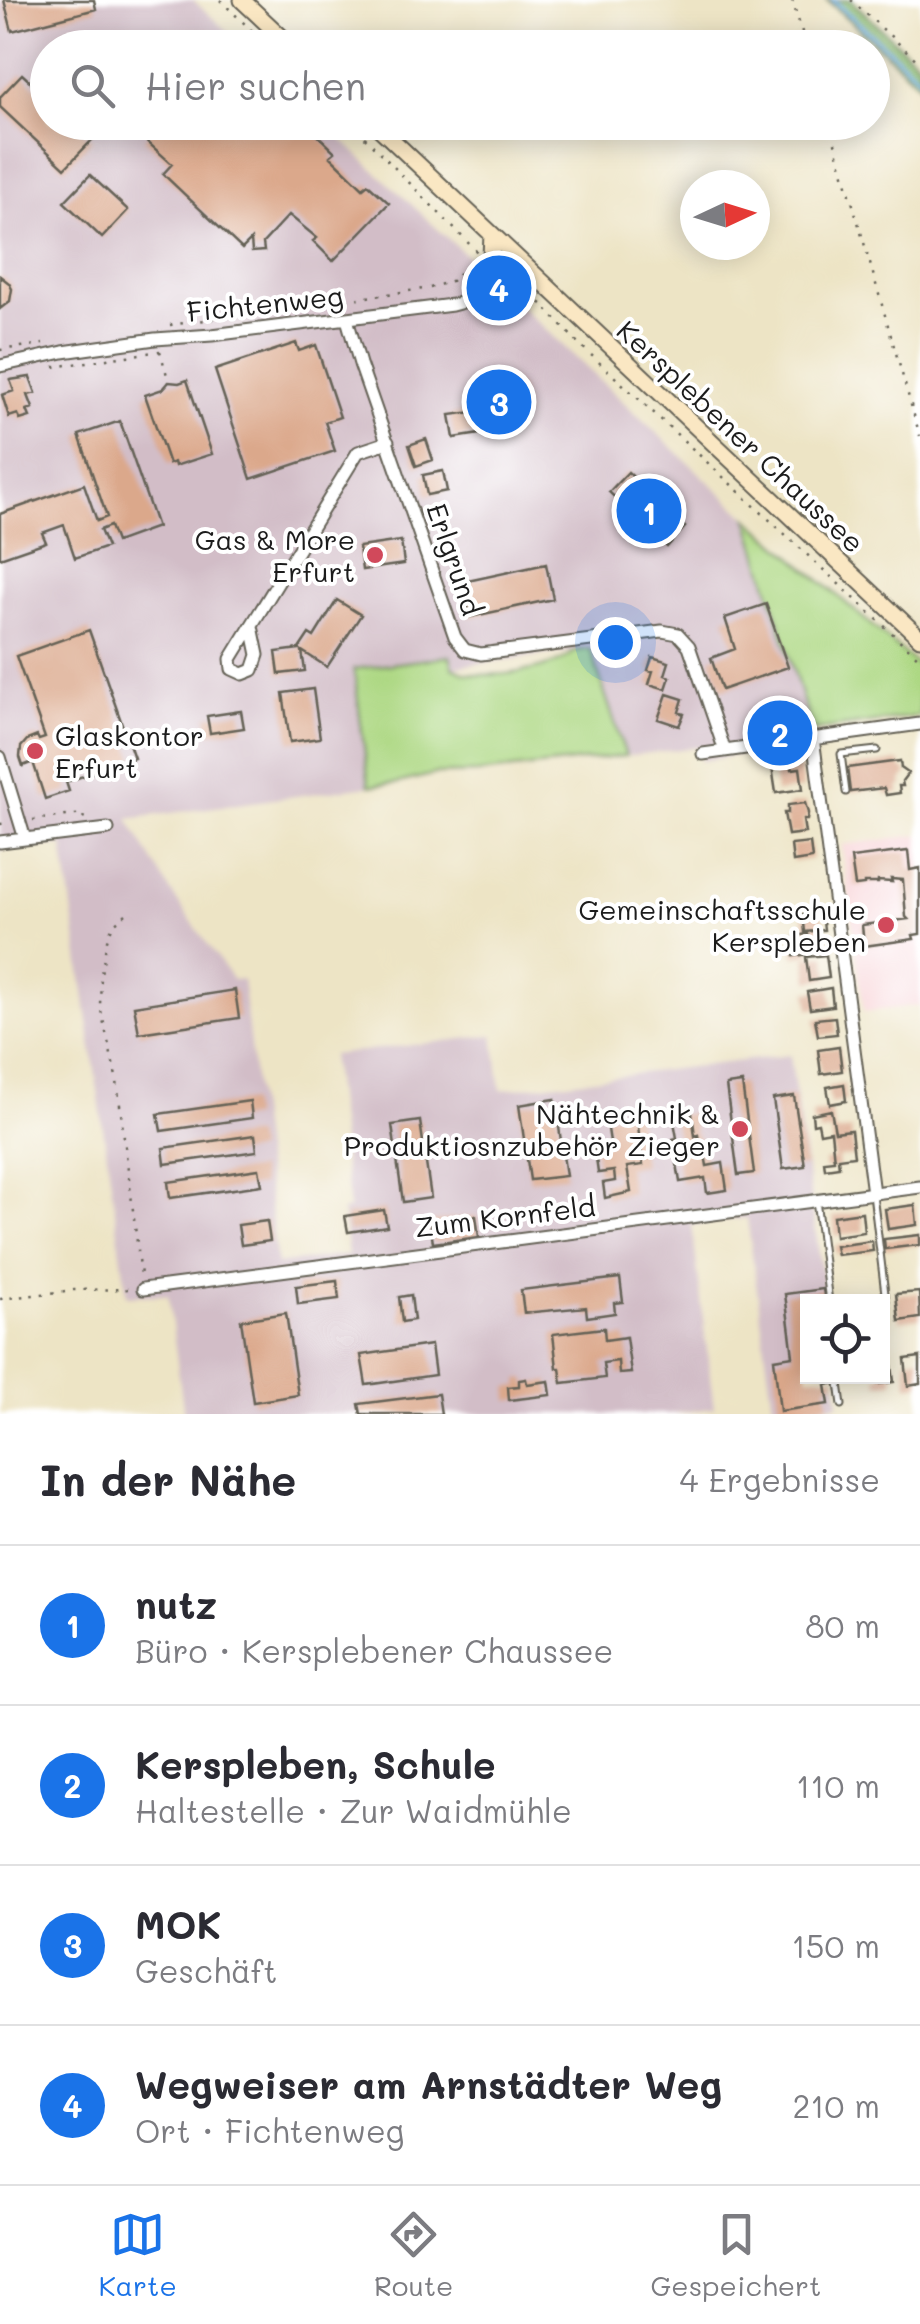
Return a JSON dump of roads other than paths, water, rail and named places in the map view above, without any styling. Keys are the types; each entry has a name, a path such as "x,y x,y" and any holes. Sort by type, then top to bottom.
{"main road":[{"path":"242,0 273,30"},
{"name":"Kersplebener Chaussee","path":"392,140 920,638"},
{"path":"470,300 490,273 492,235"}],"street":[{"name":"Fichtenweg","path":"0,366 154,339 347,320 452,305 486,295 528,269"},
{"name":"Erlgrund","path":"347,320 455,637 465,650 481,654 662,631 678,634 689,646 726,751"},
{"path":"252,626 358,452 388,442"},
{"path":"703,754 920,724"},
{"path":"814,738 873,1193"},
{"path":"0,757 25,839"},
{"path":"0,842 108,829"},
{"name":"Zum Kornfeld","path":"143,1289 920,1187"}],"lane":[{"path":"860,732 862,752"},
{"path":"846,792 841,754 877,750"},
{"path":"873,1193 885,1294"},
{"path":"816,1200 827,1294"},
{"path":"839,1384 842,1405"}],"waterway":[{"name":"Erlgrund","path":"833,0 866,30"},
{"name":"Erlgrund","path":"890,51 920,78"}],"place":[{"name":"Wegweiser am Arnstädter Weg","path":"499,288"},
{"name":"MOK","path":"499,402"},
{"name":"nutz","path":"649,511"},
{"name":"Gas & More Erfurt","path":"375,555"},
{"name":"Kerspleben, Schule","path":"780,733"},
{"name":"Glaskontor Erfurt","path":"35,751"},
{"name":"Gemeinschaftsschule Kerspleben","path":"886,925"},
{"name":"Nähtechnik & Produktiosnzubehör Zieger","path":"740,1129"}]}
